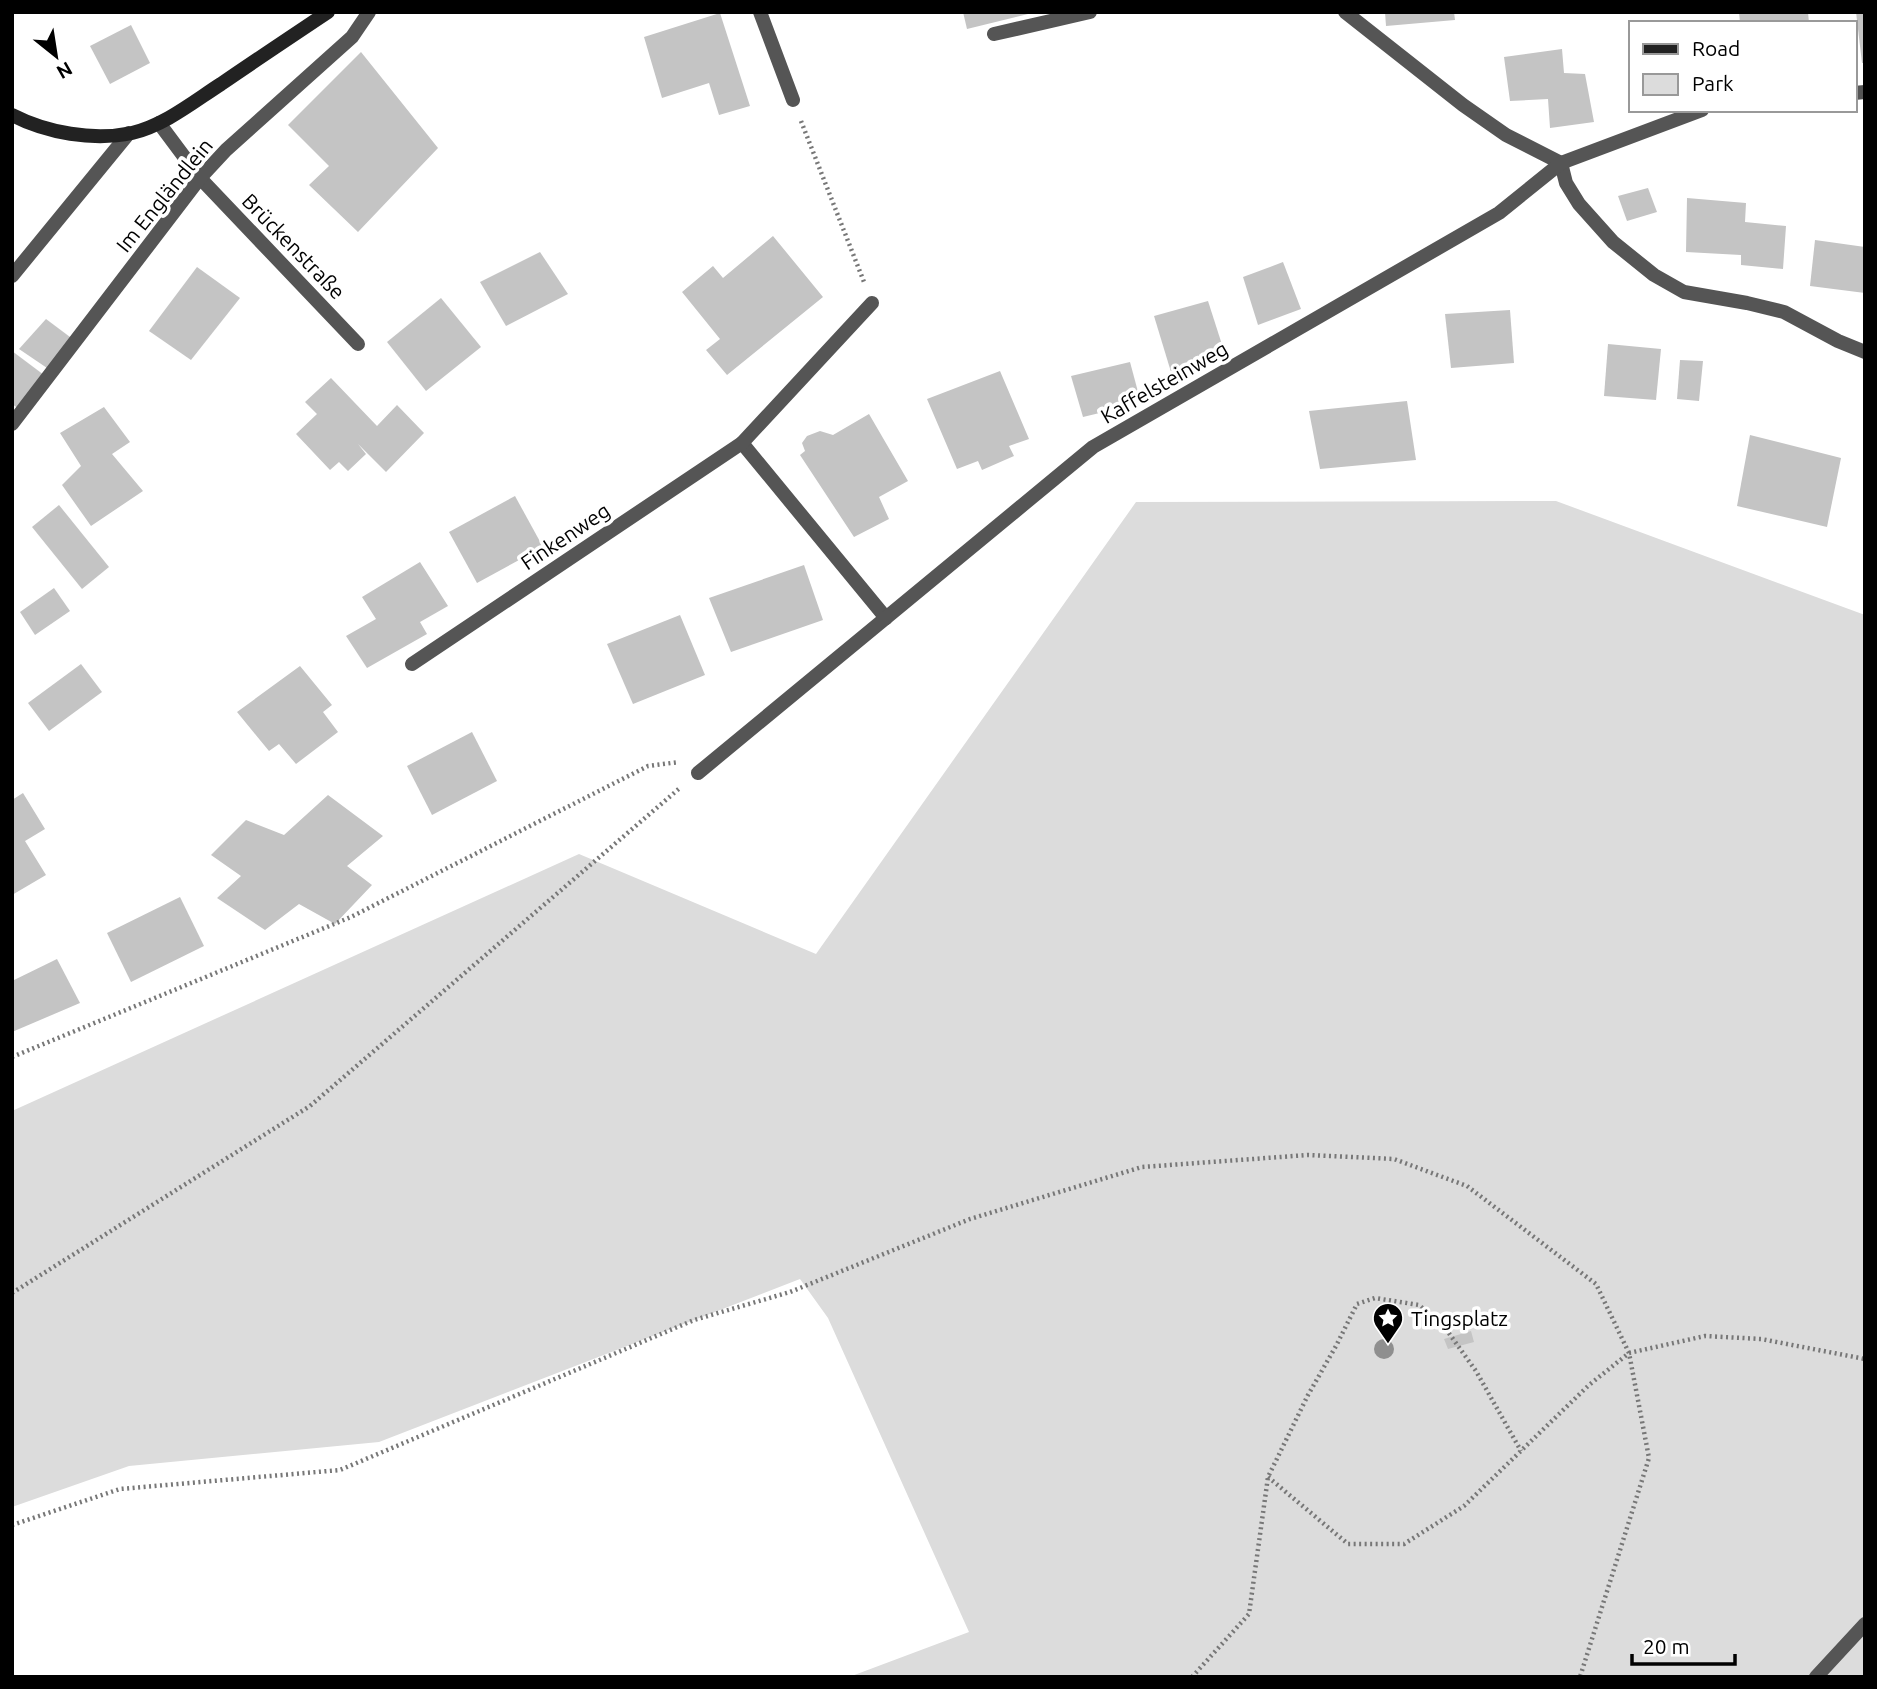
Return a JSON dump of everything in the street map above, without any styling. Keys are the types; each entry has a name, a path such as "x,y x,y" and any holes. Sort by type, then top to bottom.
{"street":[{"path":"12,115 70,135 129,133 159,123 184,108 328,12"},
{"name":"Im Engländlein","path":"12,424 200,178 226,150 352,37 369,12"},
{"path":"760,12 793,100"},
{"path":"994,34 1090,12"},
{"path":"1345,12 1463,106 1506,135 1561,163 1566,183 1579,204 1613,242 1654,275 1684,292 1784,312 1865,352"},
{"name":"Kaffelsteinweg","path":"698,773 1093,447 1499,213 1561,163 1697,112"},
{"name":"Brückenstraße","path":"159,123 200,178 358,344"},
{"path":"12,275 129,133"},
{"name":"Finkenweg","path":"412,664 742,443 872,303"},
{"path":"742,443 886,618"},
{"path":"1816,1677 1865,1624"}],"path":[{"path":"793,100 872,303"},
{"path":"12,1057 351,917 648,766 718,757"},
{"path":"12,1293 310,1105 698,773"},
{"path":"12,1525 120,1489 340,1470 694,1320 790,1292 970,1219 1142,1167 1308,1155 1394,1159 1467,1186 1596,1284 1629,1353 1649,1458 1580,1677"},
{"path":"1192,1677 1248,1614 1268,1477 1357,1304 1375,1298 1419,1305 1448,1332 1476,1371 1521,1451"},
{"path":"1268,1477 1348,1544 1404,1544 1464,1506 1589,1385 1629,1353 1705,1336 1761,1339 1865,1359"}],"green space":[{"path":"1556,501 1865,615 1865,1677 849,1677 969,1632 828,1318 800,1279 379,1442 129,1466 12,1507 12,1111 579,854 816,954 1136,502"}],"building":[{"path":"963,12 1032,12 1032,13 967,29"},
{"path":"1385,12 1454,12 1455,20 1386,26"},
{"path":"1739,12 1808,12 1809,21 1740,21"},
{"path":"1856,12 1865,12 1865,63 1862,63"},
{"path":"720,13 750,106 719,115 709,83 662,98 644,37"},
{"path":"131,25 150,63 110,84 90,46"},
{"path":"1562,49 1564,73 1585,74 1594,122 1550,128 1548,99 1510,101 1504,57"},
{"path":"361,52 438,148 358,232 309,185 329,166 288,125"},
{"path":"1648,188 1657,212 1627,221 1618,196"},
{"path":"1687,198 1746,203 1745,222 1786,226 1783,269 1741,265 1741,255 1686,252"},
{"path":"773,236 823,297 727,375 706,350 720,339 682,292 713,266 723,278"},
{"path":"1815,240 1865,247 1865,293 1810,286"},
{"path":"540,252 568,294 506,326 480,282"},
{"path":"1283,262 1301,309 1258,325 1243,277"},
{"path":"197,267 240,298 191,360 149,331"},
{"path":"441,298 481,347 426,391 387,342"},
{"path":"1208,301 1225,354 1171,372 1154,316"},
{"path":"1510,310 1514,363 1451,368 1445,314"},
{"path":"46,319 74,340 47,368 19,349"},
{"path":"1608,344 1661,349 1656,400 1604,396"},
{"path":"12,351 44,375 19,409 12,404"},
{"path":"1680,360 1703,361 1699,401 1677,399"},
{"path":"1130,362 1141,403 1083,417 1071,376"},
{"path":"1000,371 1029,439 1009,446 1014,456 982,470 978,461 957,469 927,399"},
{"path":"331,378 377,426 397,405 424,433 386,472 358,444 366,454 348,471 339,462 330,470 296,434 317,414 305,402"},
{"path":"1407,401 1416,460 1320,469 1309,411"},
{"path":"104,407 130,442 112,454 143,491 91,526 62,485 81,466 60,433"},
{"path":"869,414 908,481 879,497 889,519 854,537 800,455 805,451 802,443 807,436 820,431 833,435"},
{"path":"1750,435 1841,458 1827,527 1737,506"},
{"path":"515,496 543,547 477,583 449,532"},
{"path":"59,505 109,567 82,589 32,527"},
{"path":"420,562 448,606 420,622 427,634 367,668 346,636 376,619 362,597"},
{"path":"804,565 823,620 731,652 709,598"},
{"path":"54,588 70,611 35,635 20,612"},
{"path":"680,615 705,675 633,704 607,644"},
{"path":"81,664 102,692 49,731 28,703"},
{"path":"300,666 332,705 323,712 338,732 296,764 279,744 269,751 237,712"},
{"path":"472,732 497,781 432,815 407,766"},
{"path":"23,793 45,829 25,841 46,875 12,895 12,800"},
{"path":"328,795 383,836 347,866 372,885 335,924 299,904 265,930 217,898 241,876 211,855 246,820 284,835"},
{"path":"180,897 204,946 131,982 107,933"},
{"path":"57,959 80,1003 12,1032 12,981"},
{"path":"1471,1331 1474,1342 1448,1349 1444,1339"}],"place":[{"name":"Tingsplatz","path":"1388,1345"}]}
